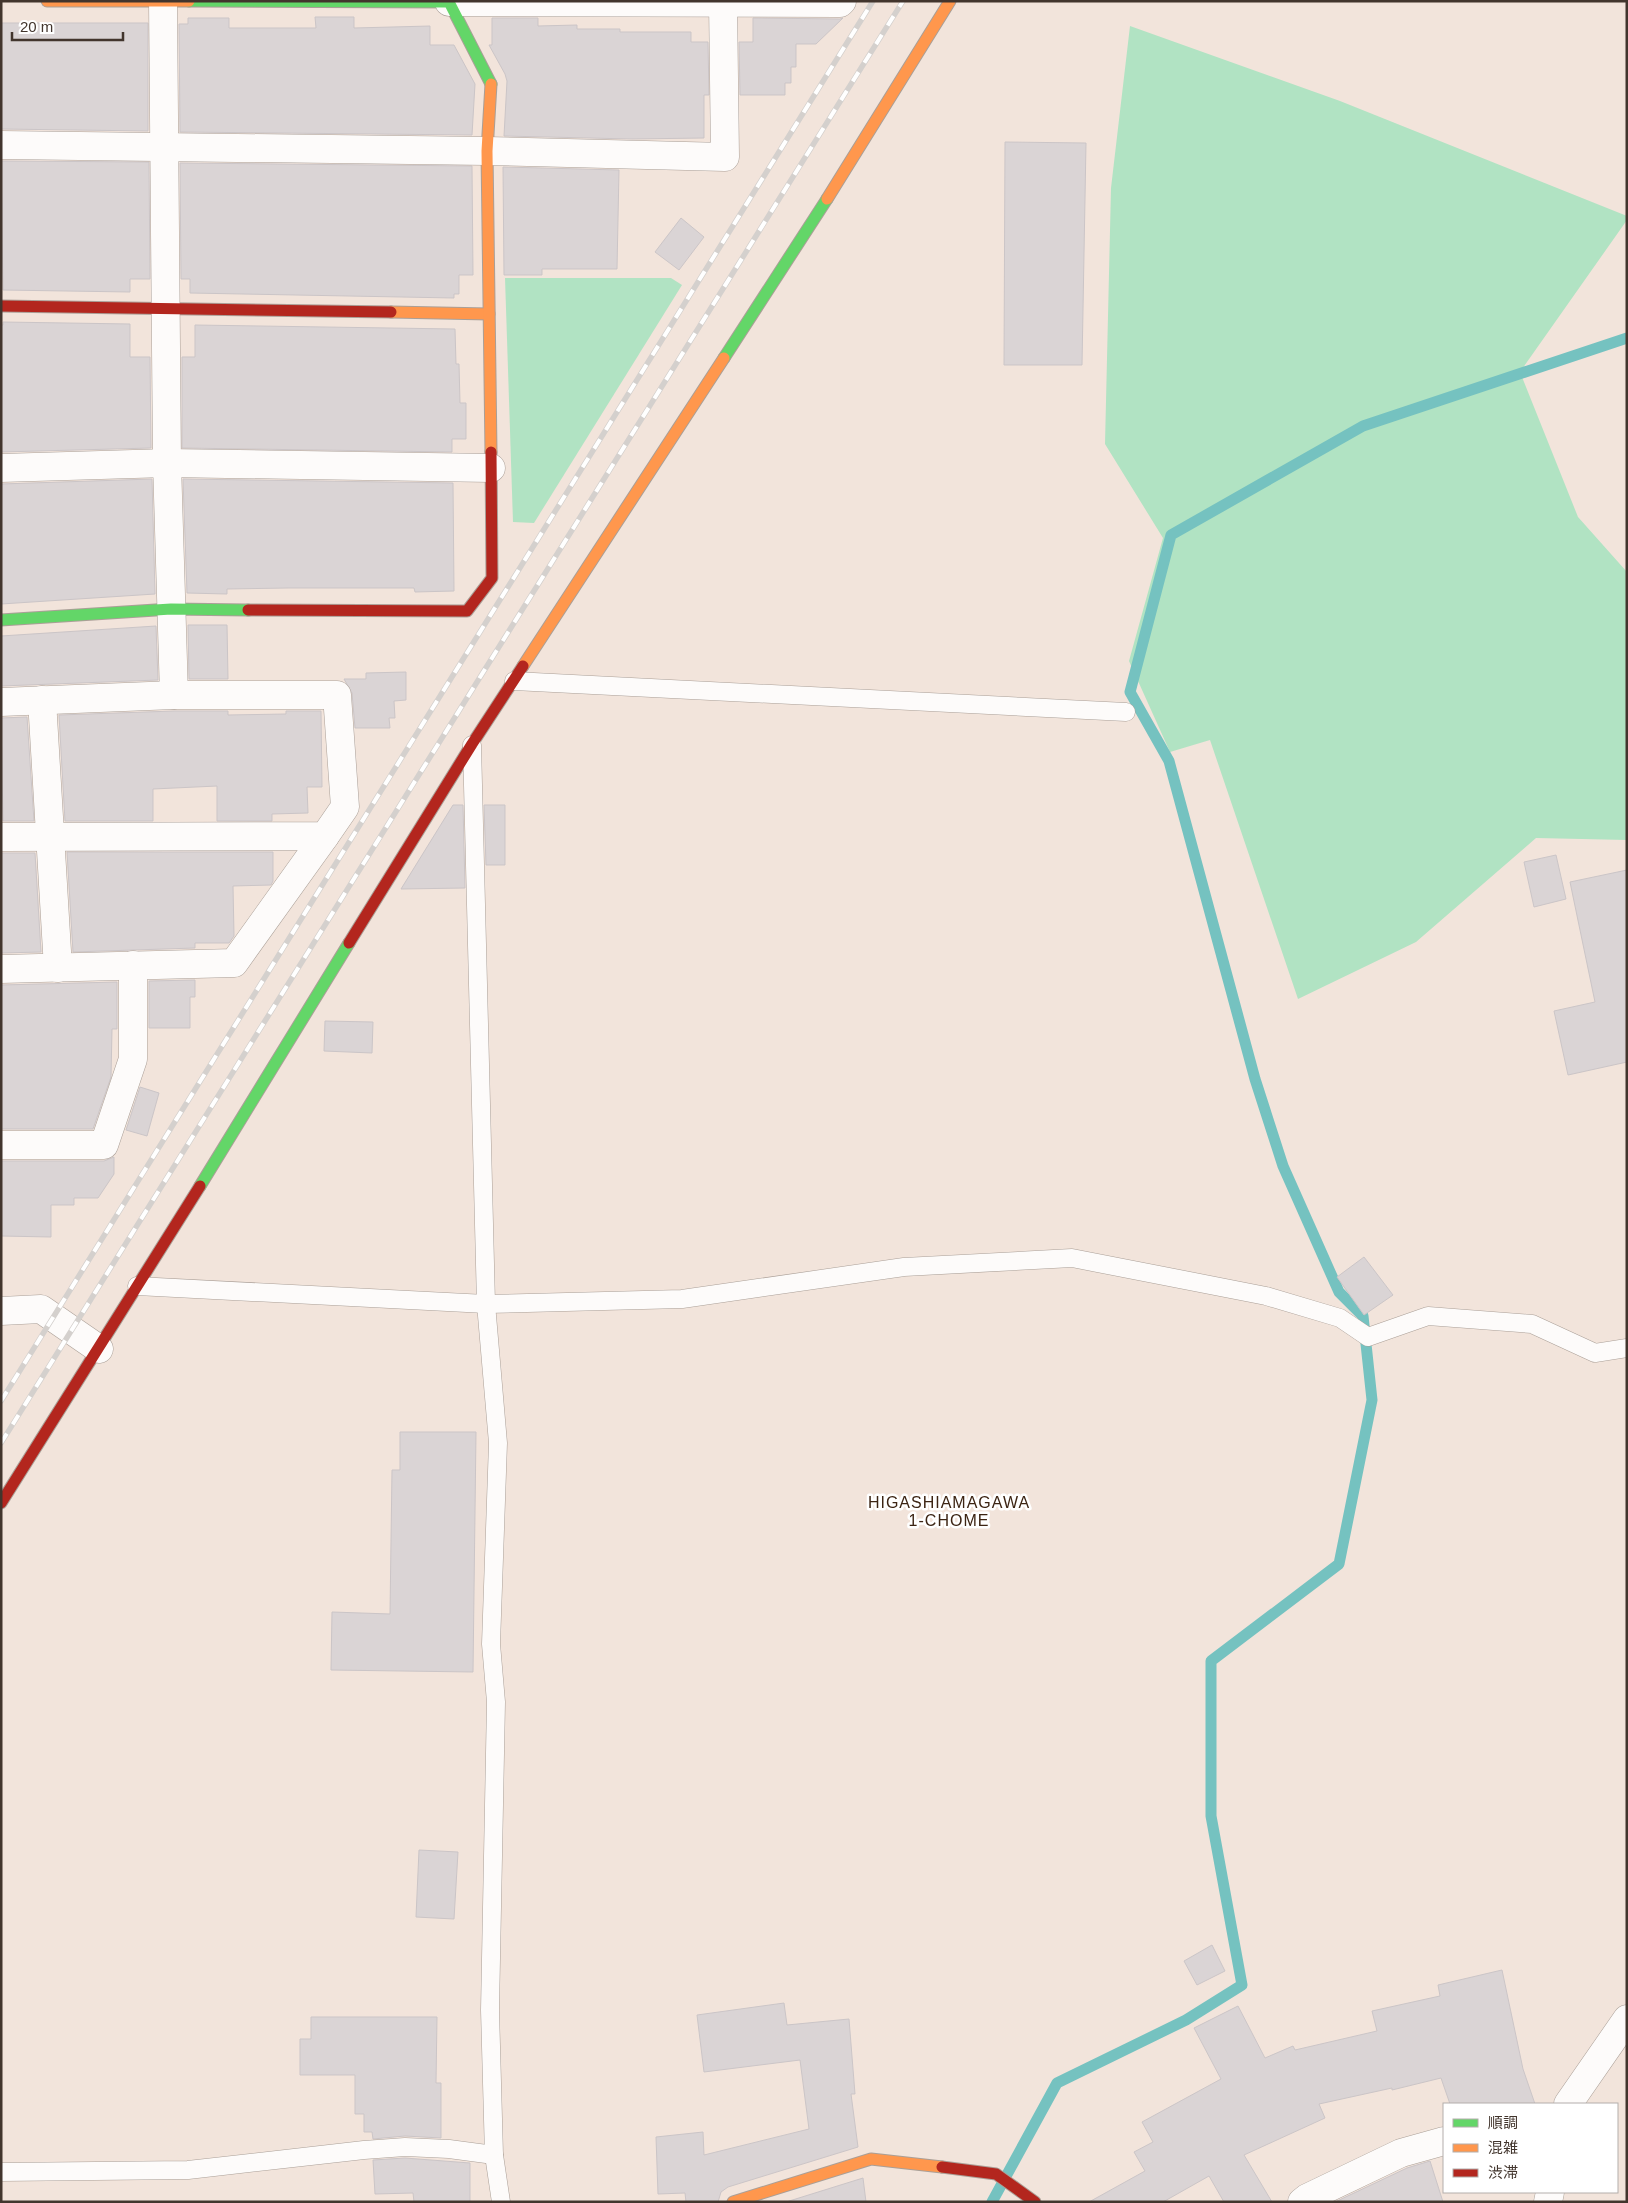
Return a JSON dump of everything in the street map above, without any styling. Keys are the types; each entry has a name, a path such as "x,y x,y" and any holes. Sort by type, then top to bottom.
{"street":[{"path":"47,1 840,3 842,1"},
{"path":"163,1 166,147 167,463 174,695"},
{"path":"1,1503 99,1349 472,744 831,193 950,1"},
{"path":"1,620 171,609 467,611 492,578 487,151 491,82 449,2"},
{"path":"1,145 725,156 723,2"},
{"path":"1,306 489,314"},
{"path":"1,468 167,463 491,468"},
{"path":"1,702 174,695 337,695 345,807 234,963 1,969"},
{"path":"42,700 58,968"},
{"path":"1,837 325,836"},
{"path":"1,1145 104,1145 133,1060 133,965"},
{"path":"1,1311 41,1309 99,1349"},
{"path":"1569,2103 1627,2019"},
{"path":"1302,2202 1401,2154 1443,2141"},
{"path":"733,2202 871,2159 996,2174 1035,2202"}],"lane":[{"path":"514,680 1126,712"},
{"path":"472,744 486,1304 498,1443 491,1644 496,1702 490,2010 494,2155 501,2202"},
{"path":"137,1286 486,1304 682,1300 904,1267 1072,1258 1266,1296 1340,1318 1368,1337 1428,1316 1532,1324 1595,1353 1627,1348"},
{"path":"1,2172 188,2170 405,2147 449,2148 494,2155"}],"green space":[{"path":"1130,26 1340,101 1627,216 1627,220 1520,372 1578,517 1627,572 1627,840 1536,838 1416,942 1298,999 1210,740 1170,752 1129,661 1163,538 1105,444 1111,188"},
{"path":"505,278 671,278 682,285 534,523 513,522"}],"building":[{"path":"315,17 354,17 354,28 430,26 430,45 454,45 475,84 472,135 180,132 179,24 188,24 188,18 229,18 229,28 316,28"},
{"path":"492,18 538,18 538,26 577,25 577,29 620,29 620,32 691,32 691,42 708,42 709,95 704,95 704,138 632,139 504,136 507,81 489,45 492,45"},
{"path":"753,18 843,18 816,44 796,44 796,67 791,67 791,83 785,83 785,95 740,95 739,42 753,42"},
{"path":"1,23 148,23 148,131 1,129"},
{"path":"1005,142 1086,143 1082,365 1004,365"},
{"path":"1,161 149,162 150,279 130,279 130,292 3,290"},
{"path":"180,163 472,166 473,275 459,275 459,294 454,294 454,298 190,293 190,279 181,279"},
{"path":"503,167 619,170 617,269 542,269 542,275 504,275"},
{"path":"681,218 704,237 679,270 655,252"},
{"path":"3,322 130,324 130,357 150,357 151,448 1,452 1,325 3,325"},
{"path":"195,325 455,329 456,364 459,364 460,403 466,403 466,439 452,439 452,452 182,448 182,357 195,357"},
{"path":"152,479 155,594 1,604 1,484"},
{"path":"183,479 453,483 454,591 415,592 414,588 288,588 227,589 227,594 187,593"},
{"path":"188,625 227,625 228,679 189,679"},
{"path":"156,626 158,680 1,686 1,636"},
{"path":"406,672 406,700 394,701 395,718 389,718 390,728 355,728 352,693 344,679 366,679 366,673"},
{"path":"228,711 228,715 286,714 286,711 321,711 322,787 307,787 308,813 272,814 272,821 217,821 217,786 153,789 153,821 65,821 59,715"},
{"path":"27,717 34,821 3,821 1,718"},
{"path":"453,805 463,805 465,888 401,889"},
{"path":"484,805 505,805 505,865 486,865"},
{"path":"67,852 273,852 273,881 271,885 233,886 234,936 229,943 195,943 195,948 73,952"},
{"path":"1,853 35,853 41,952 1,953"},
{"path":"1556,855 1566,899 1534,907 1524,862"},
{"path":"1627,870 1627,1062 1568,1075 1554,1011 1595,1002 1570,882"},
{"path":"195,980 195,997 190,997 190,1028 149,1028 149,981"},
{"path":"117,982 117,1029 112,1029 111,1077 93,1129 1,1129 1,985"},
{"path":"325,1021 373,1022 372,1053 324,1051"},
{"path":"140,1087 159,1093 147,1136 126,1130"},
{"path":"114,1157 114,1174 98,1198 74,1198 74,1205 51,1205 51,1237 1,1236 1,1161 104,1161"},
{"path":"1364,1257 1393,1295 1364,1315 1337,1277"},
{"path":"400,1432 476,1432 473,1672 331,1670 332,1612 390,1614 392,1470 400,1470"},
{"path":"419,1850 458,1852 454,1919 416,1917"},
{"path":"1212,1945 1225,1971 1197,1985 1184,1961"},
{"path":"1502,1970 1523,2069 1535,2103 1450,2103 1441,2078 1392,2090 1392,2088 1319,2104 1325,2118 1244,2155 1272,2202 1224,2202 1209,2176 1163,2202 1089,2202 1145,2171 1134,2152 1153,2142 1142,2122 1221,2079 1194,2028 1238,2006 1265,2058 1293,2046 1295,2050 1377,2031 1372,2011 1440,1996 1438,1985"},
{"path":"784,2003 787,2025 849,2019 855,2094 851,2094 858,2147 728,2187 721,2192 718,2202 686,2202 685,2193 658,2194 656,2137 703,2132 704,2155 809,2129 800,2060 704,2072 697,2015"},
{"path":"311,2017 437,2017 436,2083 441,2083 441,2138 405,2136 373,2139 372,2132 364,2132 364,2114 355,2114 355,2075 300,2075 300,2039 311,2039"},
{"path":"405,2158 470,2163 470,2202 414,2202 413,2193 375,2194 373,2160"},
{"path":"1430,2161 1443,2202 1335,2202 1407,2168"},
{"path":"863,2178 866,2202 786,2202"}],"waterway":[{"path":"992,2202 1057,2083 1186,2020 1242,1985 1211,1816 1211,1661 1339,1564 1372,1400 1363,1316 1339,1292 1283,1166 1255,1079 1169,761 1130,692 1171,535 1363,426 1627,338"}],"railway":[{"path":"1,1401 873,1"},
{"path":"1,1443 903,1"}],"traffic: fast":[{"path":"189,1 449,2 491,84"},
{"path":"724,358 827,199"},
{"path":"1,620 171,609 248,610"},
{"path":"200,1186 349,943"}],"traffic: slow":[{"path":"47,1 189,1"},
{"path":"827,199 950,1"},
{"path":"491,84 487,151 491,452"},
{"path":"391,312 489,314"},
{"path":"523,666 724,358"},
{"path":"733,2202 871,2159 942,2167"}],"traffic: jam":[{"path":"1,306 391,312"},
{"path":"248,610 467,611 492,578 491,452"},
{"path":"349,943 472,744 523,666"},
{"path":"1,1503 200,1186"},
{"path":"942,2167 996,2174 1035,2202"}],"district":[{"name":"HIGASHIAMAGAWA 1-CHOME","path":"949,1511"}]}
